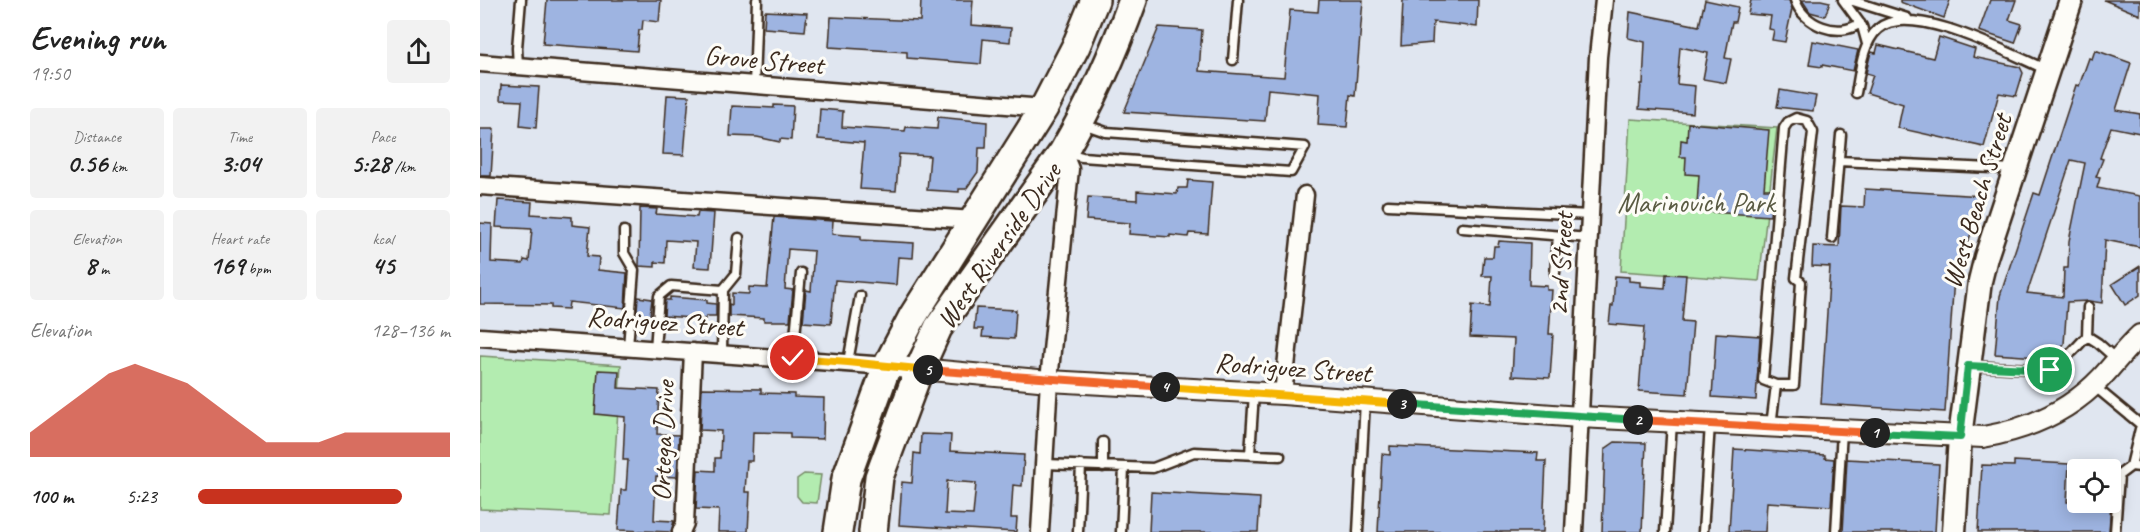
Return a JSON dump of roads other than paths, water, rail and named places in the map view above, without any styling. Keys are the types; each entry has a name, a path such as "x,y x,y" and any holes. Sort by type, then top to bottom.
{"highway":[{"name":"West Riverside Drive","path":"838,532 846,478 887,366 913,316 1044,108 1076,46 1095,0"},
{"name":"West Riverside Drive","path":"873,532 879,477 919,370 938,327 1063,152 1080,123 1118,40 1132,0"}],"main road":[{"name":"West Beach Street","path":"1954,532 1960,437 1980,281 2071,0"}],"street":[{"name":"2nd Street","path":"1574,532 1598,57 1604,0"},
{"name":"Grove Street","path":"480,63 1044,108"},
{"path":"1040,532 1049,381 1070,169 1063,152"},
{"path":"480,186 974,220"},
{"path":"1283,394 1305,195"},
{"name":"Rodriguez Street","path":"480,337 848,362 1049,381 1283,394 1579,417 1983,437 2027,426 2062,411 2094,385 2140,335"},
{"name":"Ortega Drive","path":"681,532 685,523 693,351"}],"lane":[{"path":"518,66 520,0"},
{"path":"754,85 757,0"},
{"path":"1233,60 1238,0"},
{"path":"1795,0 1804,15 1825,27 1847,30 1860,22"},
{"path":"1843,0 1866,34 1867,45 1856,93"},
{"path":"1850,0 1968,35 2047,70"},
{"path":"1867,45 1877,29 1888,22 1919,21"},
{"path":"1796,118 1807,121 1813,132 1796,278 1801,282 1794,385 1776,385 1763,380 1765,337 1784,128 1788,122 1796,118"},
{"path":"1063,152 1082,157 1291,172 1305,147 1106,132 1080,123"},
{"path":"1832,238 1841,135"},
{"path":"1839,161 2016,170"},
{"path":"1388,205 1590,215"},
{"path":"1462,228 1588,238"},
{"path":"624,231 624,253 634,270 628,347"},
{"path":"1555,273 1558,236"},
{"path":"722,353 723,290 736,274 739,238"},
{"path":"793,358 801,273"},
{"path":"655,349 659,296 671,286 723,290"},
{"path":"848,362 860,296"},
{"path":"1968,366 2050,370 2087,336 2088,307"},
{"path":"2087,336 2117,360"},
{"path":"1771,427 1776,385"},
{"path":"2094,385 2140,424"},
{"path":"1250,454 1254,393"},
{"path":"1358,532 1365,401"},
{"path":"1665,532 1672,422"},
{"path":"1703,532 1710,424"},
{"path":"2115,532 2119,475 2135,466 2140,429"},
{"path":"1836,532 1842,431"},
{"path":"1103,442 1103,467"},
{"path":"1045,464 1153,468 1194,452 1280,456"},
{"path":"1078,532 1081,465"},
{"path":"1121,532 1124,468"}],"park label":[{"name":"Marinovich Park","path":"1696,202"}]}
